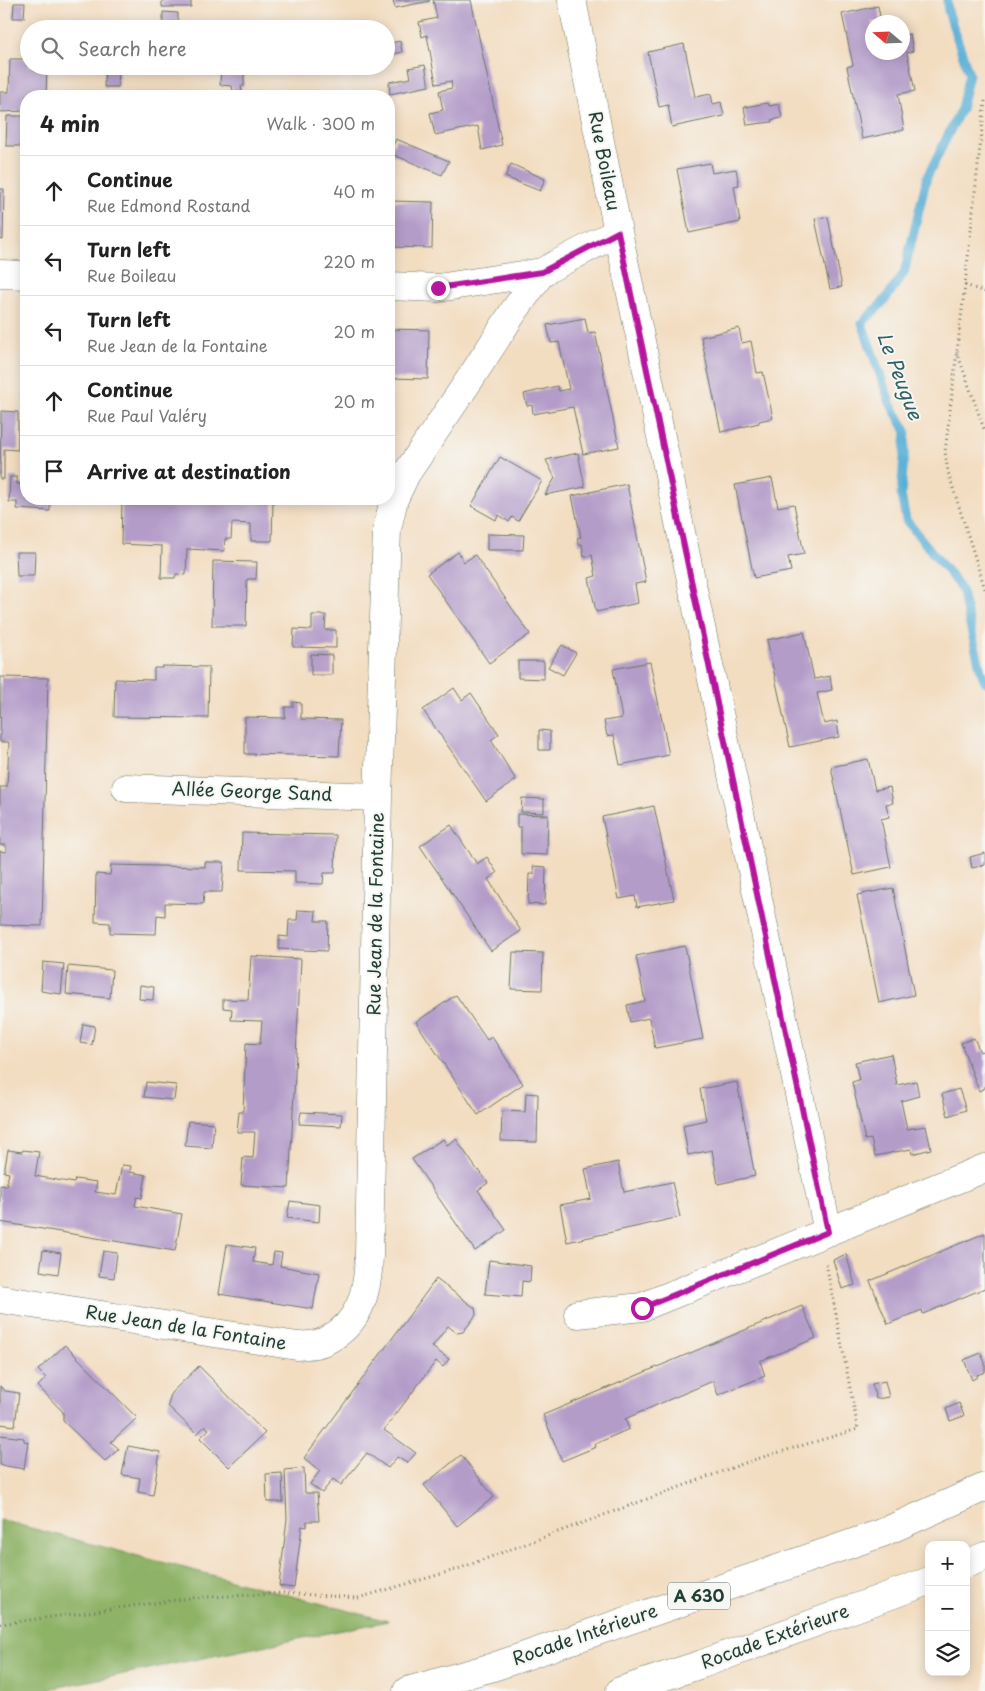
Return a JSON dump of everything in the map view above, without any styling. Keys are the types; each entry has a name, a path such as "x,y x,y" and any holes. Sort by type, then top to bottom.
{"main road":[{"name":"Rue Boileau","path":"572,0 618,232 828,1232"},
{"name":"Rue Jean de la Fontaine","path":"395,492 398,472 472,376 542,272 618,232"},
{"path":"395,286 438,288 542,272"},
{"path":"0,274 20,275"},
{"name":"Rue Jean de la Fontaine","path":"0,1299 297,1346 326,1341 345,1328 360,1308 368,1281 370,1255 378,796 387,529 393,505"},
{"name":"Allée George Sand","path":"126,788 378,796"},
{"path":"578,1314 642,1308 985,1168"},
{"name":"Rocade Intérieure","path":"407,1691 493,1667 882,1533 985,1487"},
{"path":"970,1562 985,1556"},
{"name":"Rocade Extérieure","path":"620,1691 702,1664 925,1582"}],"path":[{"path":"985,102 945,452 948,472 985,589"},
{"path":"965,285 985,292"},
{"path":"957,352 985,432"},
{"path":"0,1624 191,1598 285,1593 358,1598 455,1570 753,1460 858,1429 824,1257 828,1232"}],"green space":[{"path":"0,1520 388,1621 39,1691 0,1691"}],"building":[{"path":"162,0 191,0 191,7 162,7"},
{"path":"393,0 430,0 430,1 395,8"},
{"path":"433,0 471,0 502,145 482,150 478,126 435,135 430,113 443,110 439,91 452,88 451,81 436,84 427,35 422,37 419,22 437,18"},
{"path":"14,3 25,3 24,18 13,18"},
{"path":"878,6 880,15 865,15 865,60 908,60 915,91 898,94 904,130 862,139 847,67 853,65 842,14"},
{"path":"163,12 178,13 178,20 163,20"},
{"path":"910,34 913,51 910,52"},
{"path":"400,41 402,52 395,54 395,42"},
{"path":"684,44 695,97 711,94 713,104 721,102 724,116 672,127 668,105 659,107 648,52"},
{"path":"10,59 20,59 20,75 47,75 46,90 20,90 20,111 0,112 0,92 9,92"},
{"path":"425,65 429,86 395,93 395,90 390,90 389,82 411,78 409,68"},
{"path":"105,75 119,75 118,87 104,87"},
{"path":"221,75 244,75 244,86 241,86 242,90 233,90 232,86 220,85"},
{"path":"768,103 769,106 779,104 782,118 771,120 772,122 747,125 744,107"},
{"path":"7,116 20,116 20,146 6,146"},
{"path":"396,139 449,161 442,175 395,155"},
{"path":"710,163 712,173 736,169 739,185 734,186 740,222 689,233 677,169"},
{"path":"511,164 545,179 540,191 505,177"},
{"path":"0,189 4,189 3,240 0,239"},
{"path":"395,201 433,202 432,248 395,247"},
{"path":"828,217 842,287 830,289 815,219"},
{"path":"585,318 588,333 595,332 619,447 583,454 573,407 533,414 532,405 527,406 524,394 557,386 559,391 569,389 559,342 551,343 547,325"},
{"path":"739,328 742,343 751,341 757,373 763,372 773,418 721,432 701,337"},
{"path":"395,329 429,330 428,379 395,378"},
{"path":"1,411 18,412 18,450 4,449 4,479 0,479"},
{"path":"578,453 585,487 545,495 555,478 546,460"},
{"path":"500,457 542,481 518,521 512,517 509,522 499,515 496,520 471,506"},
{"path":"10,477 17,477 17,484 20,484 20,505 50,505 50,511 17,509 17,502 9,502"},
{"path":"772,478 778,507 794,504 804,554 788,557 791,571 754,578 735,485"},
{"path":"627,484 646,582 635,584 638,603 596,612 589,578 596,576 592,555 584,557 582,544 579,544 577,538 581,537 572,496"},
{"path":"122,505 273,505 272,541 251,541 251,524 232,523 231,539 225,539 224,551 187,549 186,575 176,574 175,578 161,578 162,546 121,544"},
{"path":"487,534 524,535 523,550 487,550"},
{"path":"16,552 35,552 34,576 17,576"},
{"path":"458,552 464,562 475,555 530,634 489,663 427,574"},
{"path":"213,561 257,562 256,579 247,579 246,626 212,626"},
{"path":"312,615 326,615 325,630 336,630 336,648 293,647 294,629 312,630"},
{"path":"804,632 814,679 830,676 832,690 817,693 824,724 837,721 839,737 790,747 767,640"},
{"path":"562,645 576,653 563,675 548,667"},
{"path":"311,654 332,655 332,675 311,675"},
{"path":"518,661 544,661 544,679 518,678"},
{"path":"650,662 669,755 620,765 614,735 607,736 604,721 622,718 613,669"},
{"path":"162,666 209,667 208,718 114,717 115,679 154,680 154,668 162,668"},
{"path":"1,677 48,678 42,926 0,925 0,851 6,852 6,845 0,845 0,787 7,787 9,742 0,742"},
{"path":"454,688 462,700 471,693 499,734 491,740 516,780 486,801 423,710"},
{"path":"293,702 301,703 301,719 341,720 339,756 245,754 245,717 285,718 285,707 293,707"},
{"path":"539,730 550,731 550,750 539,750"},
{"path":"868,759 875,790 890,787 893,803 886,804 889,817 881,819 891,867 854,875 831,767"},
{"path":"522,798 544,799 544,813 521,812"},
{"path":"654,806 674,900 637,907 635,896 619,899 602,817"},
{"path":"517,814 548,815 547,855 521,854 521,827 517,827"},
{"path":"451,825 477,864 487,857 497,873 488,879 521,931 491,951 420,846"},
{"path":"242,833 336,835 335,873 324,873 323,884 295,883 295,871 241,870"},
{"path":"985,853 985,865 972,868 970,857"},
{"path":"205,862 224,862 222,892 204,892 203,904 165,903 165,916 157,915 156,934 110,933 110,923 95,922 96,874 110,875 111,865 205,867"},
{"path":"533,866 546,867 545,905 528,904 529,874 534,874"},
{"path":"893,888 914,995 879,1003 857,895"},
{"path":"298,910 316,911 315,921 328,921 327,951 279,949 279,936 288,937 289,920 297,920"},
{"path":"685,946 703,1039 655,1048 649,1018 630,1022 627,1005 645,1001 636,956"},
{"path":"513,952 543,953 542,990 511,989"},
{"path":"251,956 301,959 289,1188 241,1185 243,1157 253,1158 255,1132 237,1132 239,1112 243,1112 246,1043 260,1044 262,1021 231,1020 232,1009 223,1008 223,999 248,1000"},
{"path":"43,962 64,964 61,994 41,991"},
{"path":"68,966 112,970 110,998 66,994"},
{"path":"140,985 154,987 153,1000 139,999"},
{"path":"456,995 487,1040 492,1037 523,1084 478,1115 416,1022"},
{"path":"83,1024 95,1026 92,1045 80,1043"},
{"path":"974,1038 980,1052 985,1050 985,1088 979,1091 961,1043"},
{"path":"891,1054 897,1085 916,1081 919,1096 901,1101 907,1129 926,1126 931,1149 912,1154 911,1149 875,1156 871,1139 865,1140 852,1082 859,1080 855,1062"},
{"path":"146,1082 176,1085 174,1100 144,1097"},
{"path":"737,1082 755,1176 718,1184 712,1150 688,1155 683,1125 706,1120 700,1089"},
{"path":"959,1089 966,1110 948,1116 942,1094"},
{"path":"526,1093 538,1094 537,1142 501,1141 502,1111 525,1112"},
{"path":"301,1112 342,1114 341,1126 299,1124"},
{"path":"188,1121 214,1123 212,1148 185,1146"},
{"path":"443,1139 447,1145 456,1139 488,1183 478,1190 506,1230 475,1251 412,1159"},
{"path":"8,1150 39,1152 35,1176 74,1183 75,1179 97,1182 95,1192 116,1195 122,1165 131,1166 130,1172 146,1175 142,1198 137,1197 135,1206 182,1214 175,1251 0,1222 0,1185 6,1186 9,1173 4,1172"},
{"path":"618,1162 624,1192 672,1182 680,1217 567,1242 560,1205 591,1199 585,1169"},
{"path":"290,1201 320,1205 319,1222 287,1218"},
{"path":"985,1233 985,1288 923,1314 922,1310 888,1324 870,1281"},
{"path":"227,1244 255,1248 253,1262 272,1265 274,1252 282,1253 280,1266 319,1273 313,1309 219,1294"},
{"path":"43,1250 61,1253 58,1274 40,1271"},
{"path":"103,1251 117,1253 114,1278 99,1276"},
{"path":"846,1254 855,1285 842,1289 833,1260"},
{"path":"489,1260 531,1266 530,1282 522,1281 521,1297 485,1294"},
{"path":"436,1279 475,1308 476,1315 463,1332 457,1333 448,1326 432,1347 449,1359 443,1367 436,1361 384,1430 416,1453 407,1463 397,1457 388,1468 367,1453 341,1485 333,1479 322,1493 310,1484 320,1471 304,1458"},
{"path":"802,1306 816,1338 760,1361 765,1376 718,1395 713,1381 625,1419 629,1429 595,1444 596,1447 562,1461 543,1415"},
{"path":"65,1345 137,1418 111,1442 119,1449 105,1461 63,1421 63,1412 38,1386 46,1378 38,1370"},
{"path":"981,1353 985,1363 985,1372 977,1375 972,1380 964,1360"},
{"path":"199,1366 265,1433 229,1467 200,1438 209,1429 205,1426 197,1434 168,1406 171,1393"},
{"path":"885,1381 889,1397 876,1399 872,1384"},
{"path":"0,1386 5,1391 19,1393 15,1426 0,1424"},
{"path":"959,1403 964,1416 950,1421 946,1409"},
{"path":"0,1435 24,1438 24,1441 28,1442 24,1469 0,1465"},
{"path":"128,1446 160,1452 153,1495 138,1492 140,1478 122,1475"},
{"path":"461,1455 494,1497 457,1526 424,1485"},
{"path":"304,1468 305,1493 317,1493 319,1521 307,1521 307,1527 302,1526 294,1588 279,1586 287,1519 285,1470"},
{"path":"282,1473 283,1502 267,1502 266,1474"}],"waterway":[{"name":"Le Peugue","path":"947,0 948,11 969,74 961,109 927,177 904,273 885,300 862,323 890,403 906,431 901,495 906,520 961,588 985,682"}],"route":[{"path":"438,288 542,272 618,232 828,1232 642,1308"}]}
